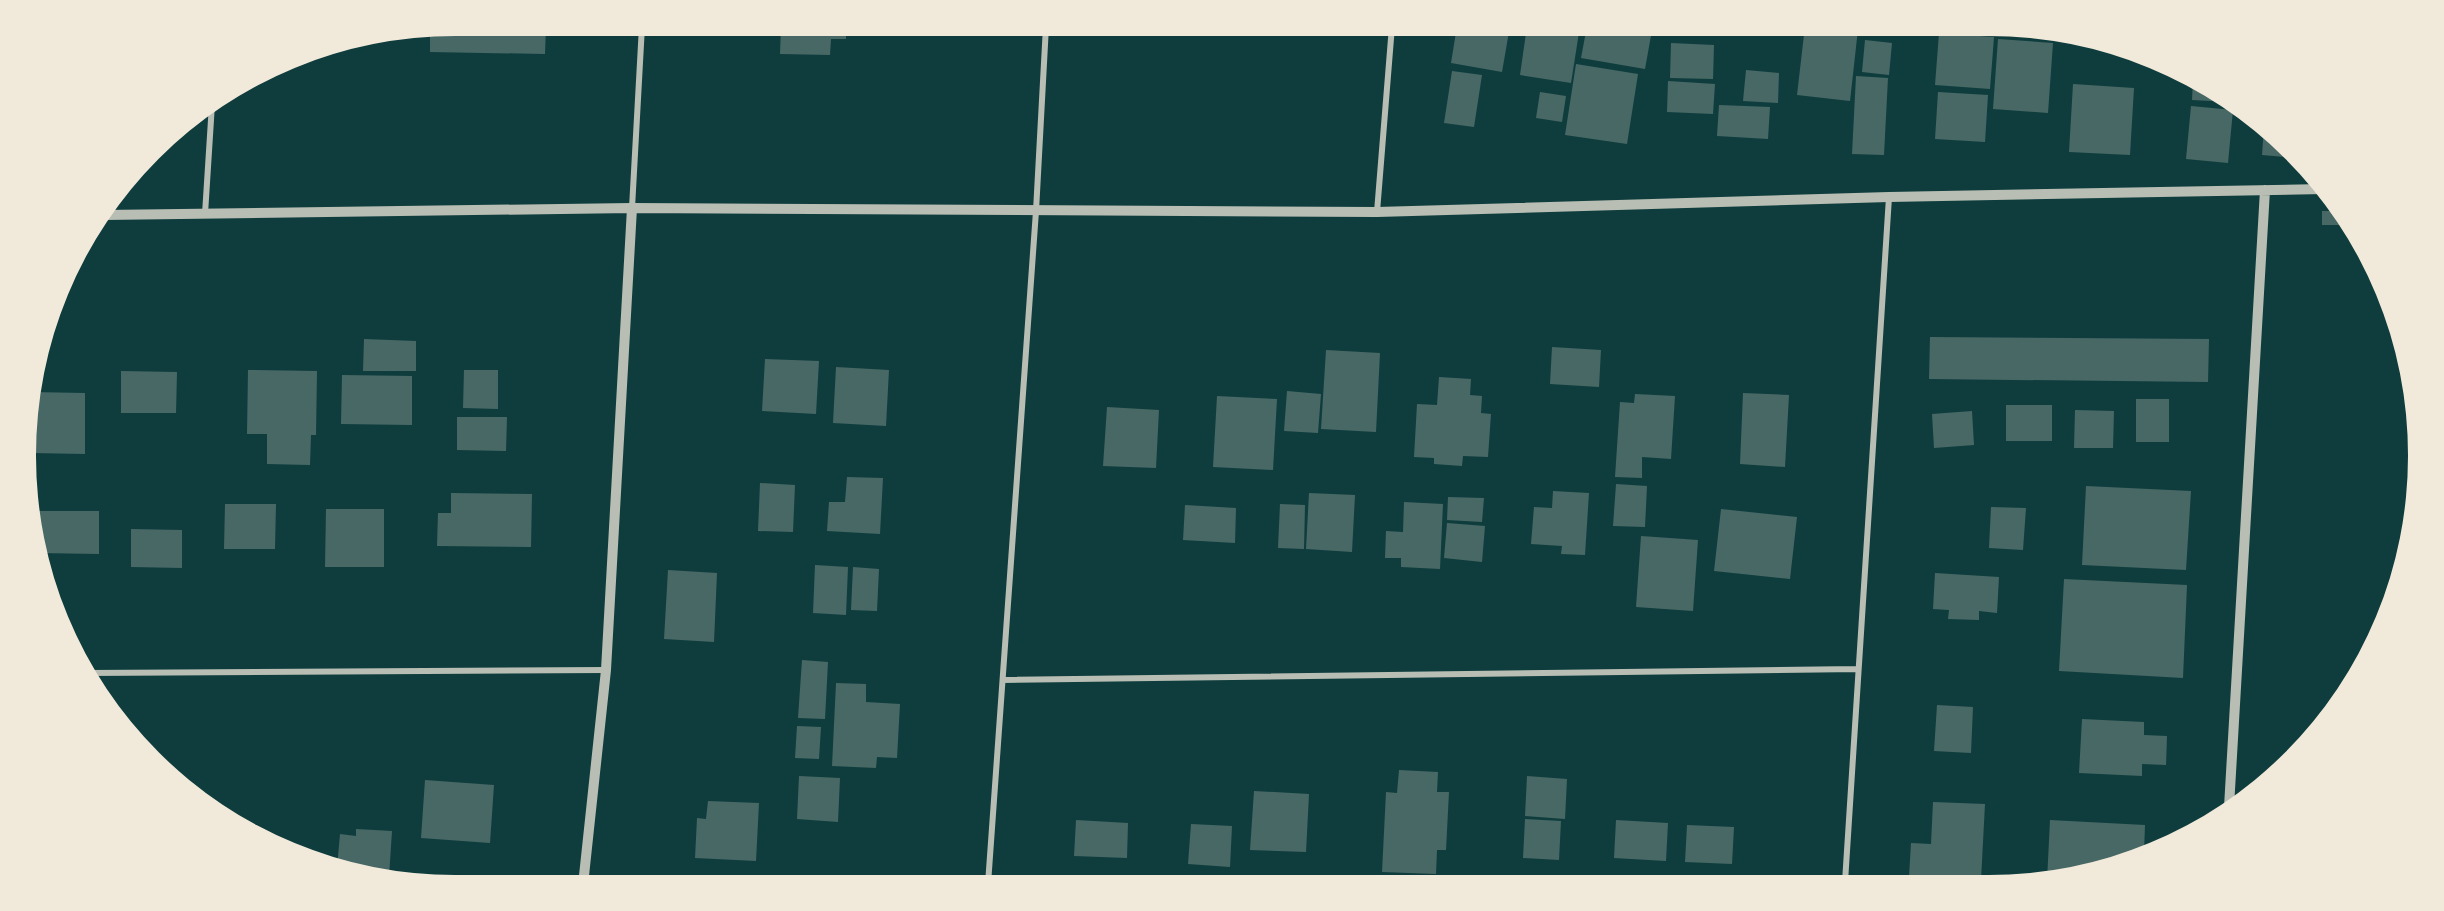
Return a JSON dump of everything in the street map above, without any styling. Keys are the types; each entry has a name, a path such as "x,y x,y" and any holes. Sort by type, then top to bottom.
{"street":[{"path":"584,875 606,670 641,36"},
{"path":"989,875 1036,211 1045,36"},
{"path":"1377,212 1391,36"},
{"path":"205,215 211,115"},
{"path":"112,215 632,208 1377,212 1888,197 2312,189"},
{"path":"2229,799 2265,190"},
{"path":"1845,875 1888,197"},
{"path":"1003,680 1857,669"},
{"path":"97,673 606,670"}],"building":[{"path":"546,36 545,54 430,52 430,37"},
{"path":"781,36 846,36 846,39 831,39 830,55 780,54"},
{"path":"1455,36 1508,36 1502,72 1451,63"},
{"path":"1526,36 1578,36 1571,83 1520,75"},
{"path":"1585,36 1651,36 1645,69 1581,58"},
{"path":"1804,36 1857,36 1850,101 1797,95"},
{"path":"1939,36 1994,37 1990,89 1935,85"},
{"path":"1998,39 2053,43 2048,113 1993,109"},
{"path":"1865,40 1892,43 1889,75 1862,72"},
{"path":"1671,43 1714,45 1713,79 1670,78"},
{"path":"1576,64 1638,74 1627,144 1565,135"},
{"path":"1746,70 1779,73 1778,103 1743,101"},
{"path":"1452,71 1482,75 1474,127 1444,123"},
{"path":"1856,76 1888,78 1884,155 1852,154"},
{"path":"1668,81 1715,84 1713,114 1667,112"},
{"path":"2073,84 2134,88 2130,155 2069,152"},
{"path":"2192,89 2213,101 2192,100"},
{"path":"1540,92 1566,96 1562,122 1536,118"},
{"path":"1938,92 1988,95 1985,142 1935,139"},
{"path":"1719,105 1770,107 1768,139 1717,136"},
{"path":"2191,106 2225,109 2233,115 2228,163 2186,159"},
{"path":"2263,139 2283,157 2262,155"},
{"path":"2322,211 2329,211 2339,225 2322,225"},
{"path":"1930,337 2209,339 2208,382 1929,379"},
{"path":"364,339 416,341 416,371 363,371"},
{"path":"1552,347 1601,350 1599,387 1550,384"},
{"path":"1326,350 1380,353 1376,432 1321,429"},
{"path":"765,359 819,361 816,414 762,411"},
{"path":"836,367 889,370 886,426 833,423"},
{"path":"248,370 317,371 316,435 311,435 310,465 267,464 267,434 247,434"},
{"path":"464,370 498,370 498,409 463,408"},
{"path":"121,371 177,372 176,413 121,413"},
{"path":"342,375 412,376 412,425 341,424"},
{"path":"1439,377 1471,379 1470,395 1482,396 1481,413 1491,414 1488,457 1463,456 1462,466 1434,464 1434,458 1414,457 1417,404 1437,405"},
{"path":"1287,391 1321,394 1318,433 1284,431"},
{"path":"41,392 85,393 85,454 36,453"},
{"path":"1743,393 1789,395 1785,467 1740,464"},
{"path":"1635,394 1675,396 1671,459 1642,457 1642,478 1615,477 1620,402 1634,403"},
{"path":"1217,396 1277,399 1273,470 1213,467"},
{"path":"2136,399 2169,399 2169,442 2136,442"},
{"path":"2006,405 2052,405 2052,441 2006,441"},
{"path":"1107,407 1159,410 1156,468 1103,466"},
{"path":"2075,410 2114,411 2113,448 2074,448"},
{"path":"1972,411 1974,445 1934,448 1932,414"},
{"path":"457,417 507,417 506,451 457,450"},
{"path":"847,477 883,478 880,534 827,531 829,502 845,502"},
{"path":"760,483 795,485 793,532 758,531"},
{"path":"1616,484 1647,486 1645,527 1613,526"},
{"path":"2086,486 2191,491 2186,570 2082,565"},
{"path":"1553,491 1589,493 1585,555 1561,554 1562,546 1531,544 1534,507 1552,508"},
{"path":"451,493 532,494 531,547 437,546 438,513 451,513"},
{"path":"1309,493 1355,495 1352,552 1306,549"},
{"path":"1448,497 1484,498 1482,522 1447,520"},
{"path":"1404,502 1443,504 1440,569 1401,567 1401,558 1385,558 1386,531 1403,532"},
{"path":"225,504 276,504 275,549 224,549"},
{"path":"1280,504 1305,505 1304,549 1278,548"},
{"path":"1185,505 1236,508 1235,543 1183,540"},
{"path":"1991,507 2026,508 2023,550 1989,548"},
{"path":"326,509 384,509 384,567 325,567"},
{"path":"1721,509 1797,517 1790,579 1714,571"},
{"path":"40,511 99,511 99,554 48,553"},
{"path":"1447,523 1485,526 1482,562 1444,558"},
{"path":"131,529 182,530 182,568 131,567"},
{"path":"1641,536 1698,540 1693,611 1636,607"},
{"path":"815,565 848,567 846,615 813,613"},
{"path":"853,567 879,569 877,611 851,610"},
{"path":"668,570 717,573 714,642 664,639"},
{"path":"1935,573 1999,577 1997,613 1979,611 1979,620 1948,619 1949,610 1933,609"},
{"path":"2064,579 2187,585 2183,678 2059,671"},
{"path":"802,660 828,662 825,719 798,718"},
{"path":"836,683 866,684 866,702 900,704 897,758 877,757 876,768 832,766"},
{"path":"1937,705 1973,707 1971,753 1934,751"},
{"path":"2082,719 2144,722 2144,735 2167,736 2166,765 2142,764 2142,776 2079,773"},
{"path":"797,726 821,727 819,759 795,758"},
{"path":"1399,770 1438,772 1437,792 1449,792 1446,850 1437,850 1436,874 1382,872 1386,792 1397,793"},
{"path":"799,776 840,778 838,822 797,819"},
{"path":"1527,776 1567,779 1565,819 1525,816"},
{"path":"425,780 494,785 490,843 421,838"},
{"path":"1254,791 1309,794 1306,852 1250,850"},
{"path":"708,801 759,803 756,861 695,858 697,818 706,819"},
{"path":"1933,802 1985,804 1981,875 1909,875 1911,843 1931,844"},
{"path":"1525,819 1561,821 1559,860 1523,858"},
{"path":"1076,820 1128,823 1127,858 1074,856"},
{"path":"1616,820 1668,823 1666,861 1614,858"},
{"path":"2050,820 2145,825 2144,845 2097,861 2048,870"},
{"path":"1191,824 1232,826 1230,867 1188,864"},
{"path":"1687,825 1734,827 1732,864 1685,862"},
{"path":"356,829 392,831 390,869 338,858 340,834 356,836"}]}
